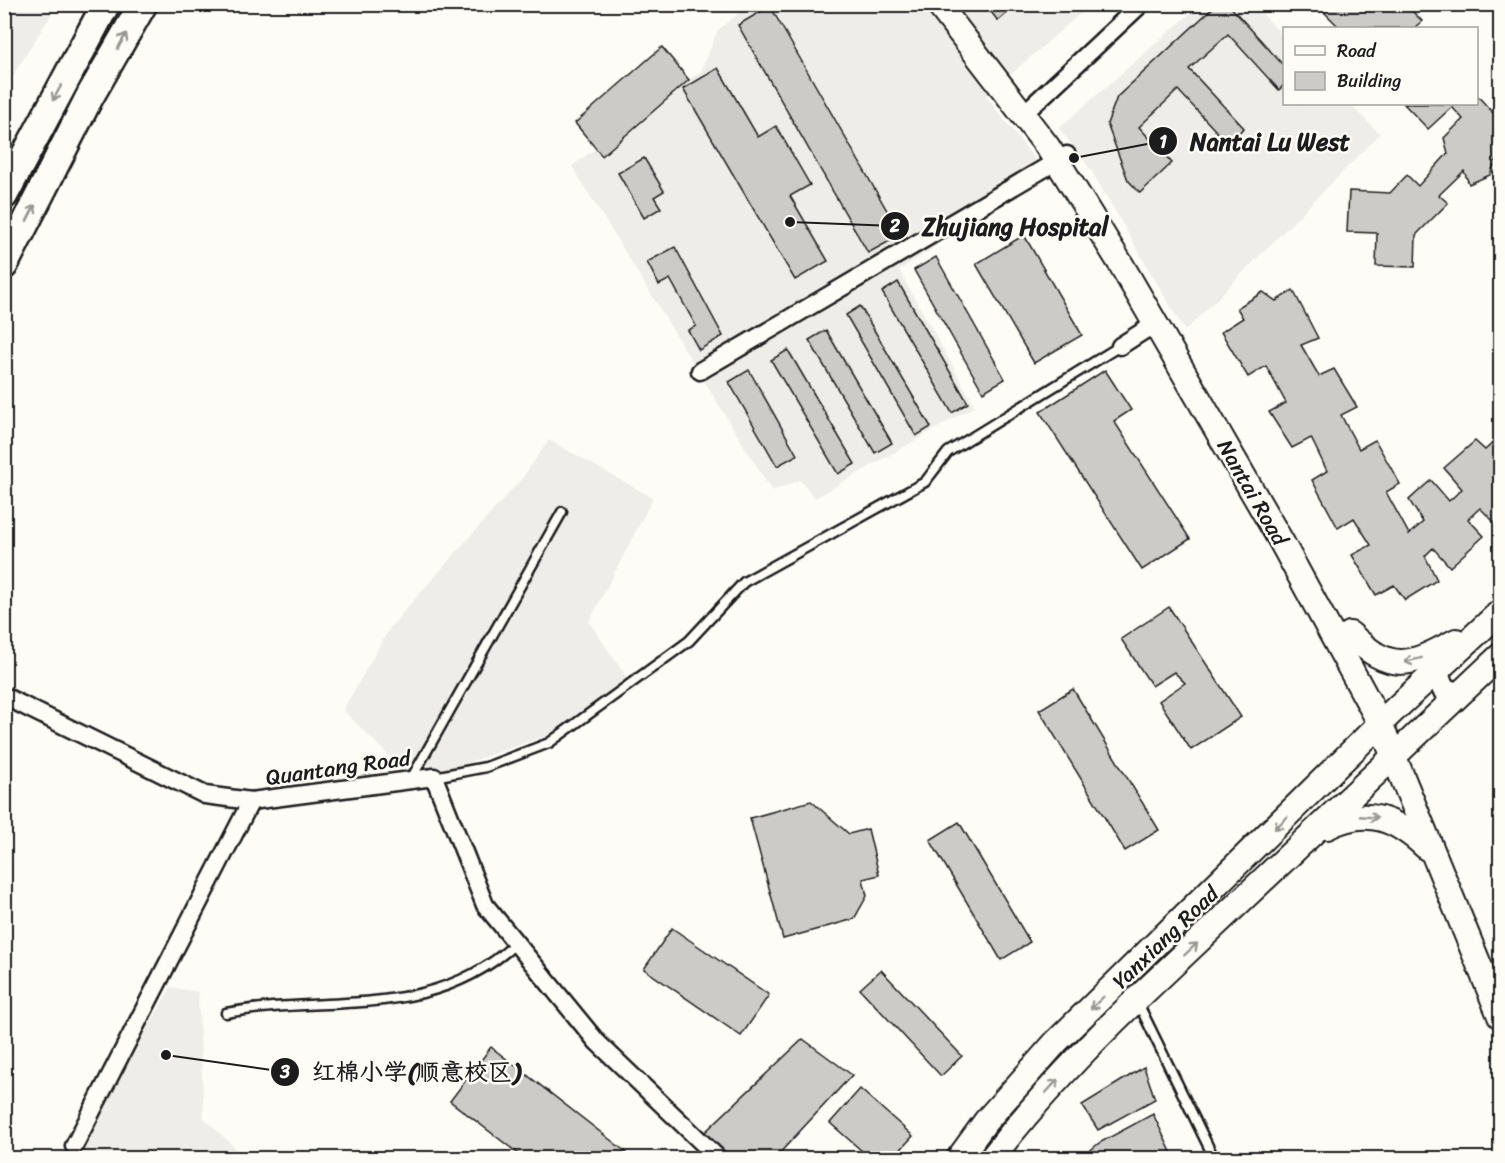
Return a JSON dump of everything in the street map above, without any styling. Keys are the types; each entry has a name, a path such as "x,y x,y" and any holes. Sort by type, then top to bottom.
{"main road":[{"path":"6,186 106,4"},
{"path":"4,266 90,96 143,4"},
{"name":"Nantai Road","path":"938,4 1062,158 1191,354 1350,634 1500,977"},
{"name":"Nantai Road","path":"953,4 1032,106 1281,541 1386,718"},
{"path":"1350,634 1365,649 1398,663 1410,662 1426,656 1493,619"},
{"name":"Yanxiang Road","path":"959,1158 986,1121 1056,1042 1386,718 1493,619"},
{"name":"Yanxiang Road","path":"992,1158 1013,1130 1080,1055 1500,656"},
{"name":"Nantai Road","path":"1400,751 1432,852 1500,1016"},
{"path":"1314,834 1352,816 1369,817 1400,825 1432,852"}],"street":[{"path":"1032,106 1141,4"},
{"path":"700,371 1062,158"},
{"path":"1120,346 1156,323"},
{"path":"1440,667 1439,677 1443,689 1460,693"},
{"name":"Quantang Road","path":"4,696 205,795 251,801 434,777 485,905 597,1042 718,1158"},
{"path":"1323,782 1345,804"},
{"path":"74,1146 251,801"}],"lane":[{"path":"434,777 486,767 549,743 689,641 744,582 924,482 948,452 1120,346"},
{"path":"411,779 562,512"},
{"path":"226,1013 267,1006 322,1006 417,996 481,971 516,943"},
{"path":"1137,999 1214,1158"}],"shaded area":[{"path":"1253,4 1283,36 1283,105 1351,105 1380,134 1185,331 1091,170 1059,128 1200,5"},
{"path":"4,5 57,5 5,88"},
{"path":"749,5 1090,5 986,96 1046,174 899,270 975,406 815,498 800,480 772,491 572,166 701,71 718,30"},
{"path":"549,440 653,498 589,622 629,681 560,731 452,768 409,776 343,710 391,626 523,477"},
{"path":"171,987 198,992 204,1118 246,1158 73,1158"}],"building":[{"path":"985,4 1018,4 998,21"},
{"path":"1217,4 1228,4 1283,65 1283,86 1279,90 1228,34 1189,69 1244,128 1227,143 1178,90 1139,127 1172,163 1140,193 1128,180 1107,124 1117,97"},
{"path":"1316,4 1405,4 1422,21 1415,27 1339,27"},
{"path":"770,6 901,235 868,253 738,25"},
{"path":"662,47 689,80 602,156 575,123"},
{"path":"718,68 758,137 776,126 810,185 790,196 828,261 795,280 683,89"},
{"path":"1478,96 1493,113 1500,116 1500,158 1497,157 1490,175 1469,184 1464,171 1439,195 1448,203 1416,235 1415,267 1376,266 1377,233 1347,232 1349,191 1390,193 1407,175 1418,186 1448,153 1444,138 1463,119 1452,107 1428,129 1405,105 1478,105"},
{"path":"644,158 664,191 654,197 661,208 644,218 618,173"},
{"path":"1024,235 1082,335 1034,363 976,264"},
{"path":"675,247 723,336 699,350 688,330 696,326 670,279 659,285 647,262"},
{"path":"936,257 1005,379 983,392 914,270"},
{"path":"898,282 968,403 952,413 882,292"},
{"path":"1293,290 1318,338 1301,345 1319,376 1334,369 1357,407 1341,415 1359,449 1375,440 1400,484 1386,492 1409,534 1423,522 1409,500 1431,480 1449,501 1462,489 1444,468 1475,441 1485,450 1497,439 1500,443 1500,520 1496,524 1480,508 1468,519 1484,536 1450,567 1433,548 1425,556 1437,580 1405,600 1394,585 1376,595 1352,555 1371,545 1354,518 1338,528 1312,480 1327,471 1311,438 1292,448 1269,412 1286,403 1266,366 1248,377 1221,332 1243,318 1237,308 1263,292 1276,301"},
{"path":"860,306 931,427 916,436 846,315"},
{"path":"826,330 892,443 875,453 809,340"},
{"path":"788,350 855,464 838,474 771,360"},
{"path":"749,370 797,455 777,466 729,382"},
{"path":"1105,370 1131,410 1114,421 1190,539 1142,570 1040,412"},
{"path":"1169,607 1241,717 1191,750 1159,701 1185,683 1174,672 1152,686 1121,639"},
{"path":"1073,689 1159,830 1125,851 1039,710"},
{"path":"811,801 849,834 868,829 879,875 863,879 867,896 854,919 783,939 750,818"},
{"path":"959,822 1030,942 1001,960 930,840"},
{"path":"672,928 769,995 741,1036 644,969"},
{"path":"881,970 962,1056 941,1076 860,989"},
{"path":"803,1039 852,1075 775,1158 730,1158 704,1133"},
{"path":"491,1047 626,1152 621,1158 524,1158 450,1101"},
{"path":"1144,1067 1155,1099 1098,1130 1082,1105"},
{"path":"860,1089 913,1136 893,1158 870,1158 830,1123"},
{"path":"1153,1114 1174,1158 1081,1158 1099,1143"}],"place":[{"name":"Nantai Lu West","path":"1074,158"},
{"name":"Zhujiang Hospital","path":"790,222"},
{"name":"红棉小学(顺意校区)","path":"166,1055"}]}
